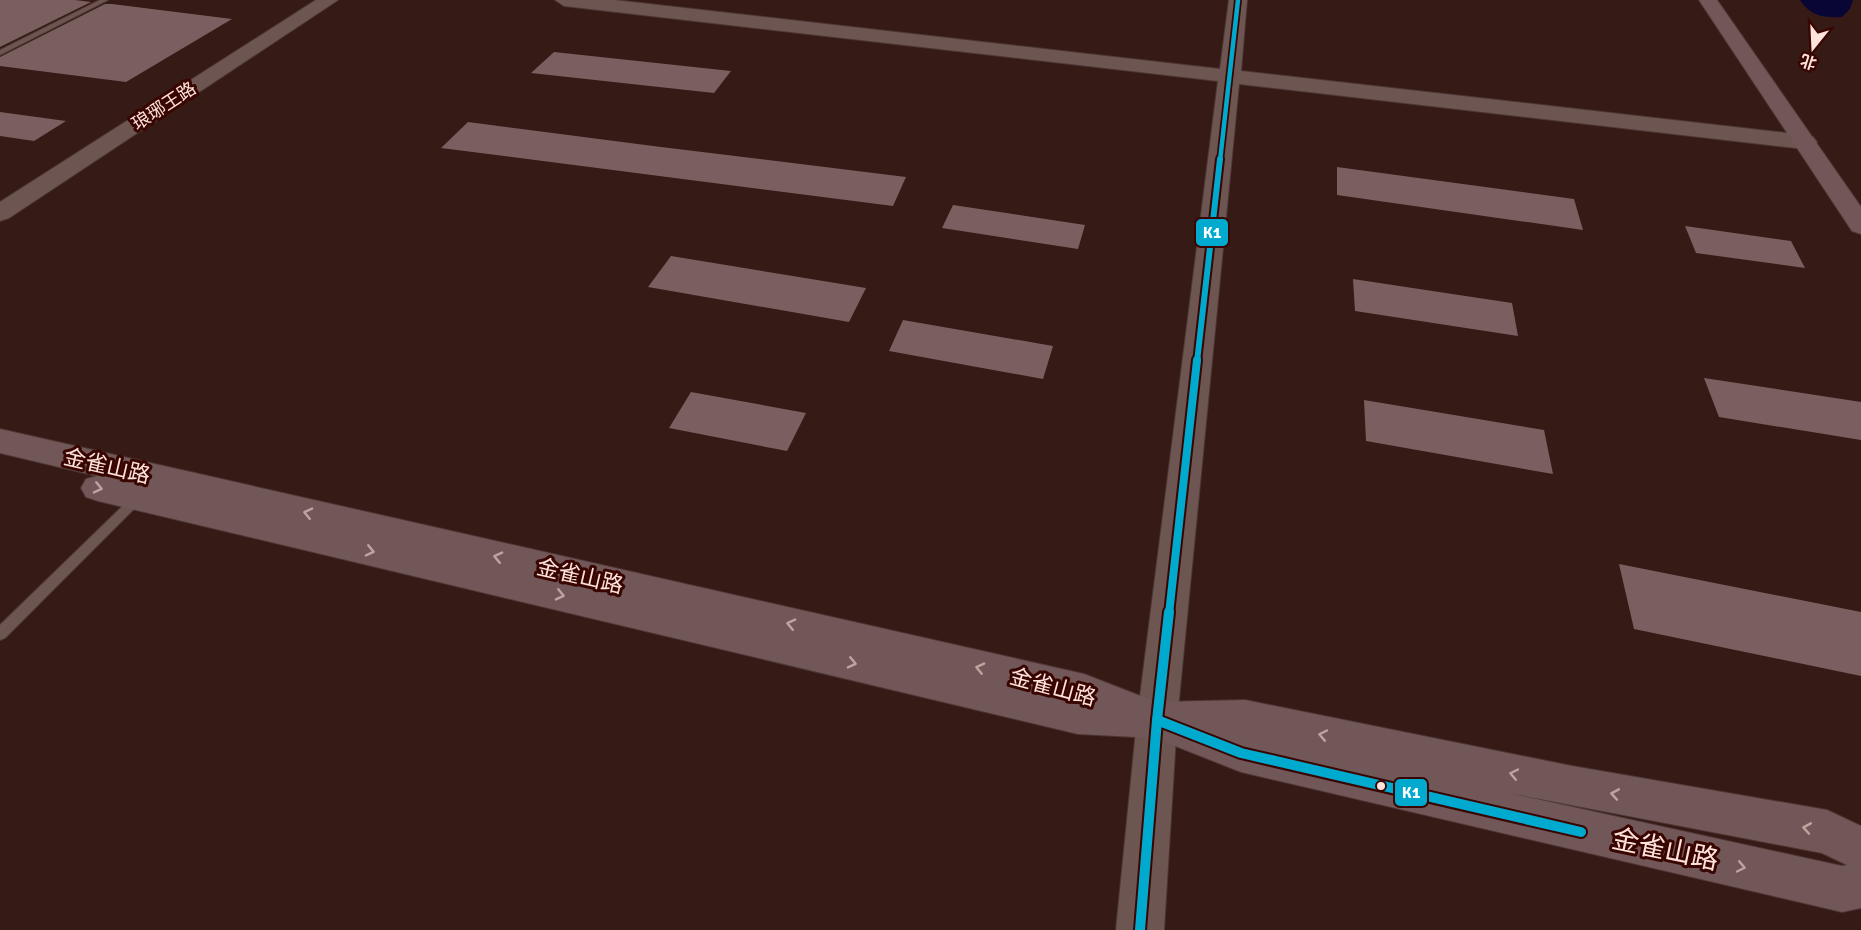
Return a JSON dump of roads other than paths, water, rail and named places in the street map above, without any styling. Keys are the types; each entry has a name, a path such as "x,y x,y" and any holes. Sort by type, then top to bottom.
{"main road":[{"name":"琅琊王路","path":"0,196 310,0"},
{"name":"琅琊王路","path":"0,213 329,0"},
{"path":"564,0 1228,78 1805,142"},
{"path":"1140,930 1157,720 1238,0"},
{"path":"1708,0 1861,225"},
{"name":"金雀山路","path":"0,441 1084,692 1241,753 1842,889 1861,885"},
{"name":"金雀山路","path":"0,465 1078,716 1157,720 1245,718 1572,786 1827,832 1861,849"}],"lane":[{"path":"0,53 105,0"},
{"path":"0,634 139,497"}]}
